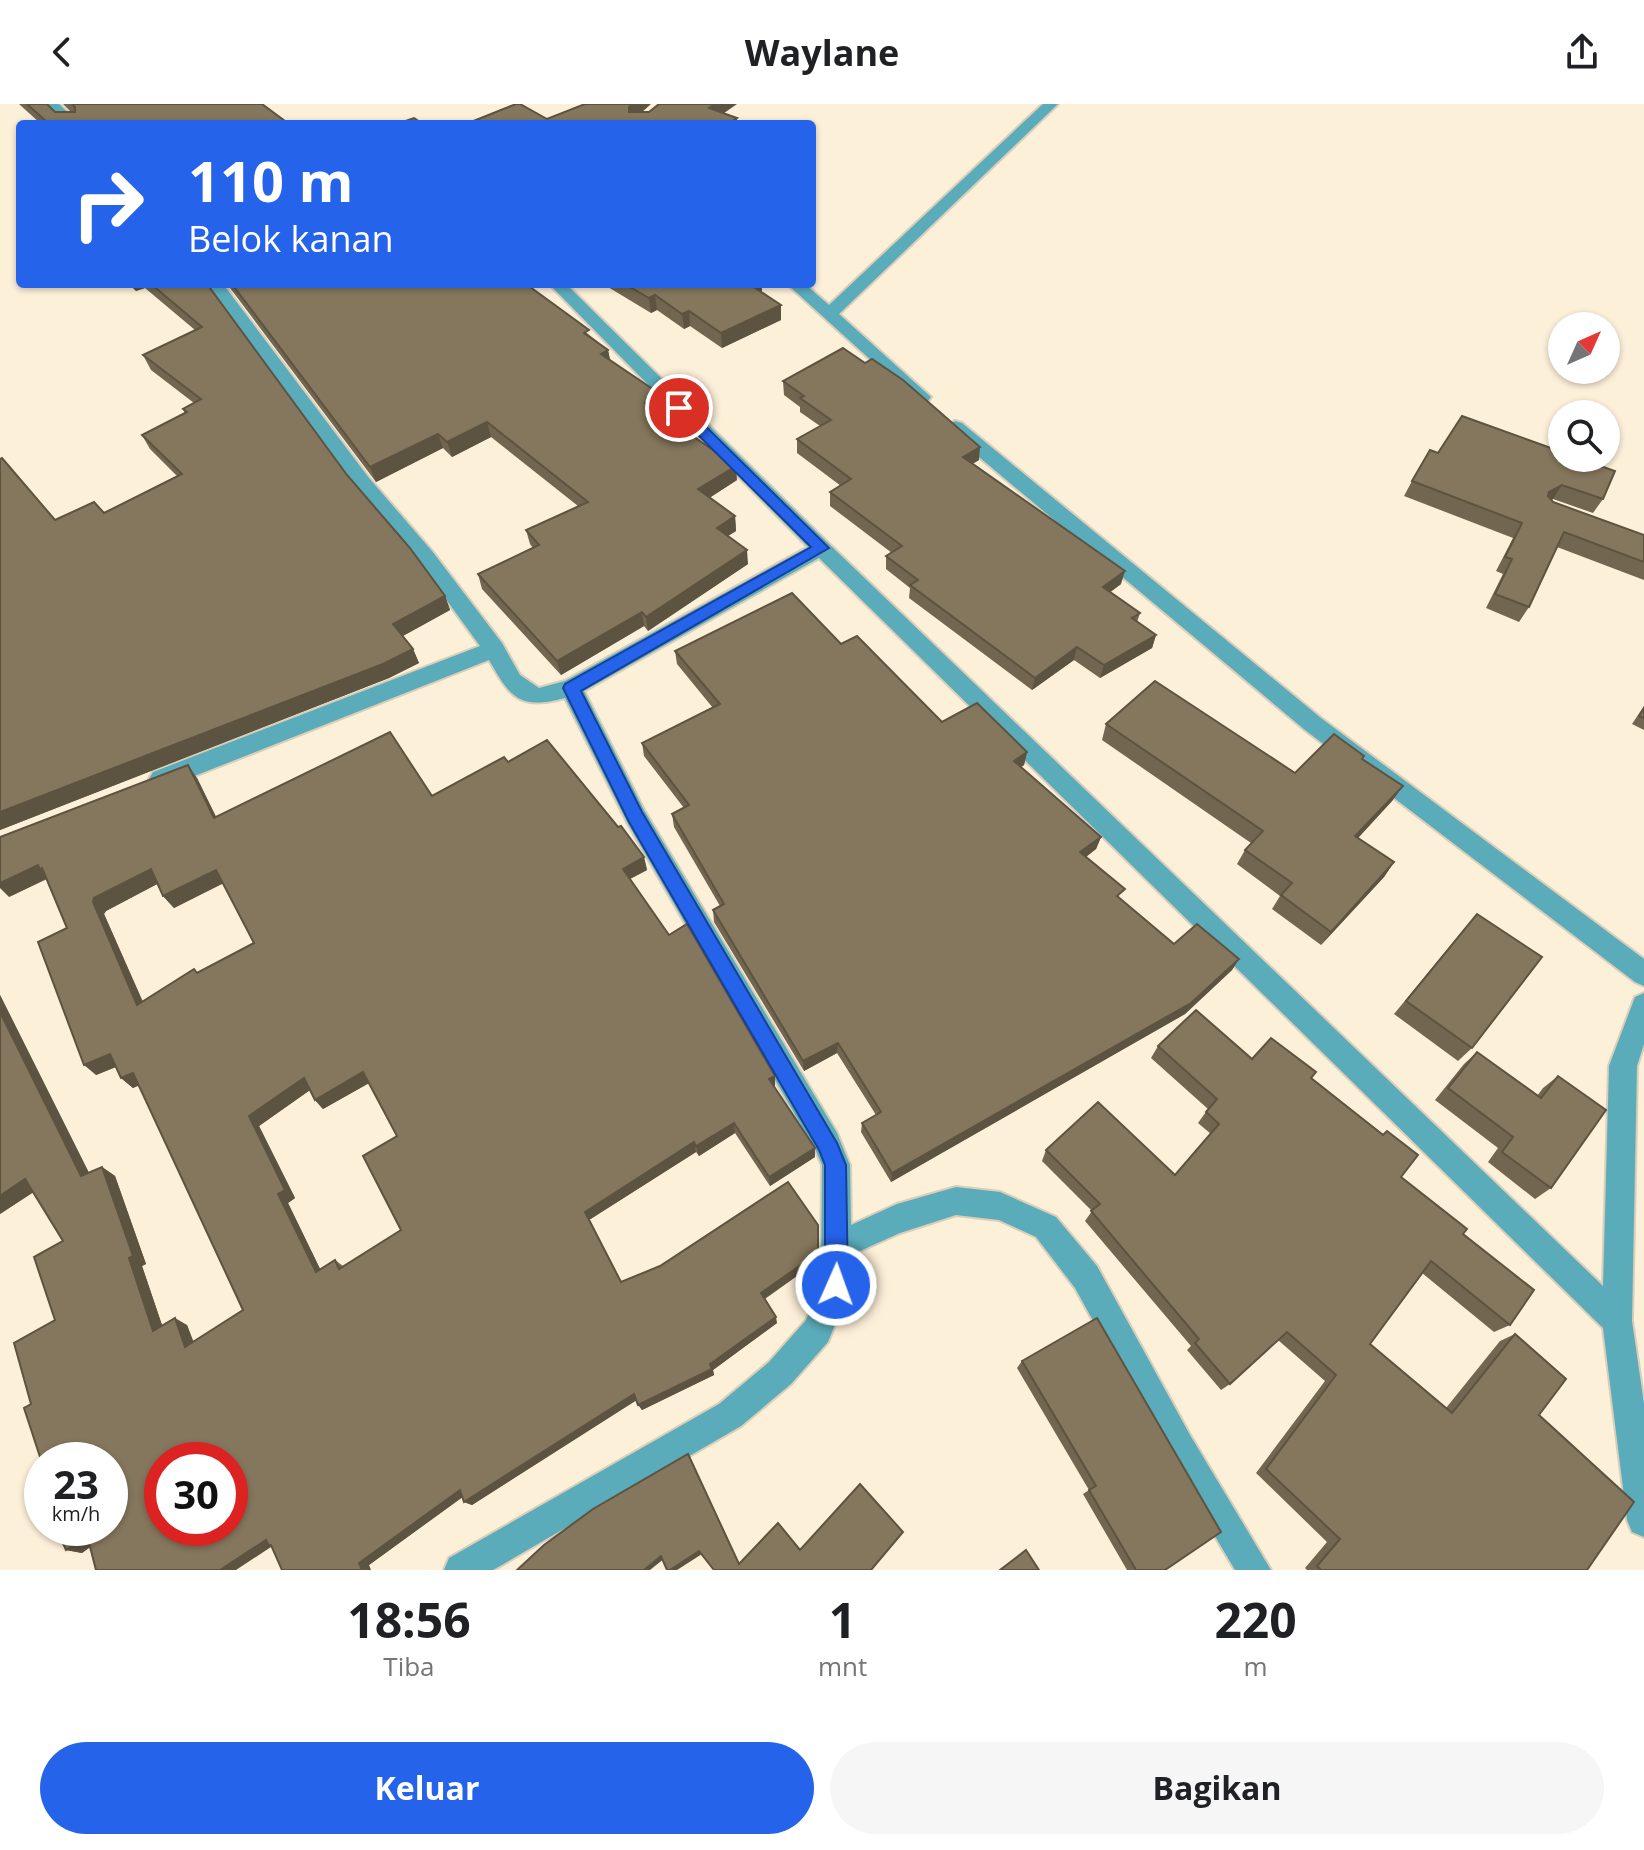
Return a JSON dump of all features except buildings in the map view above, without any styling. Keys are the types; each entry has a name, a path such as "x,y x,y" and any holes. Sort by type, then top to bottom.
{"street":[{"path":"51,104 69,120"},
{"path":"830,314 1051,104"},
{"path":"217,288 362,483 425,556 494,649 512,681 536,697 571,688 821,548"},
{"path":"561,288 821,548 1617,1321"},
{"path":"800,288 953,425 1313,724 1644,974"},
{"path":"143,786 494,649"},
{"path":"461,1570 730,1415 780,1373 817,1331 836,1285 836,1165 827,1143 636,817 571,688"},
{"path":"1644,1005 1623,1066 1617,1321 1644,1520"},
{"path":"838,1246 897,1219 956,1201 1000,1206 1046,1227 1086,1277 1179,1446 1254,1570"}],"route":[{"path":"679,408 821,548 571,688 636,817 827,1143 836,1165 836,1285"}]}
